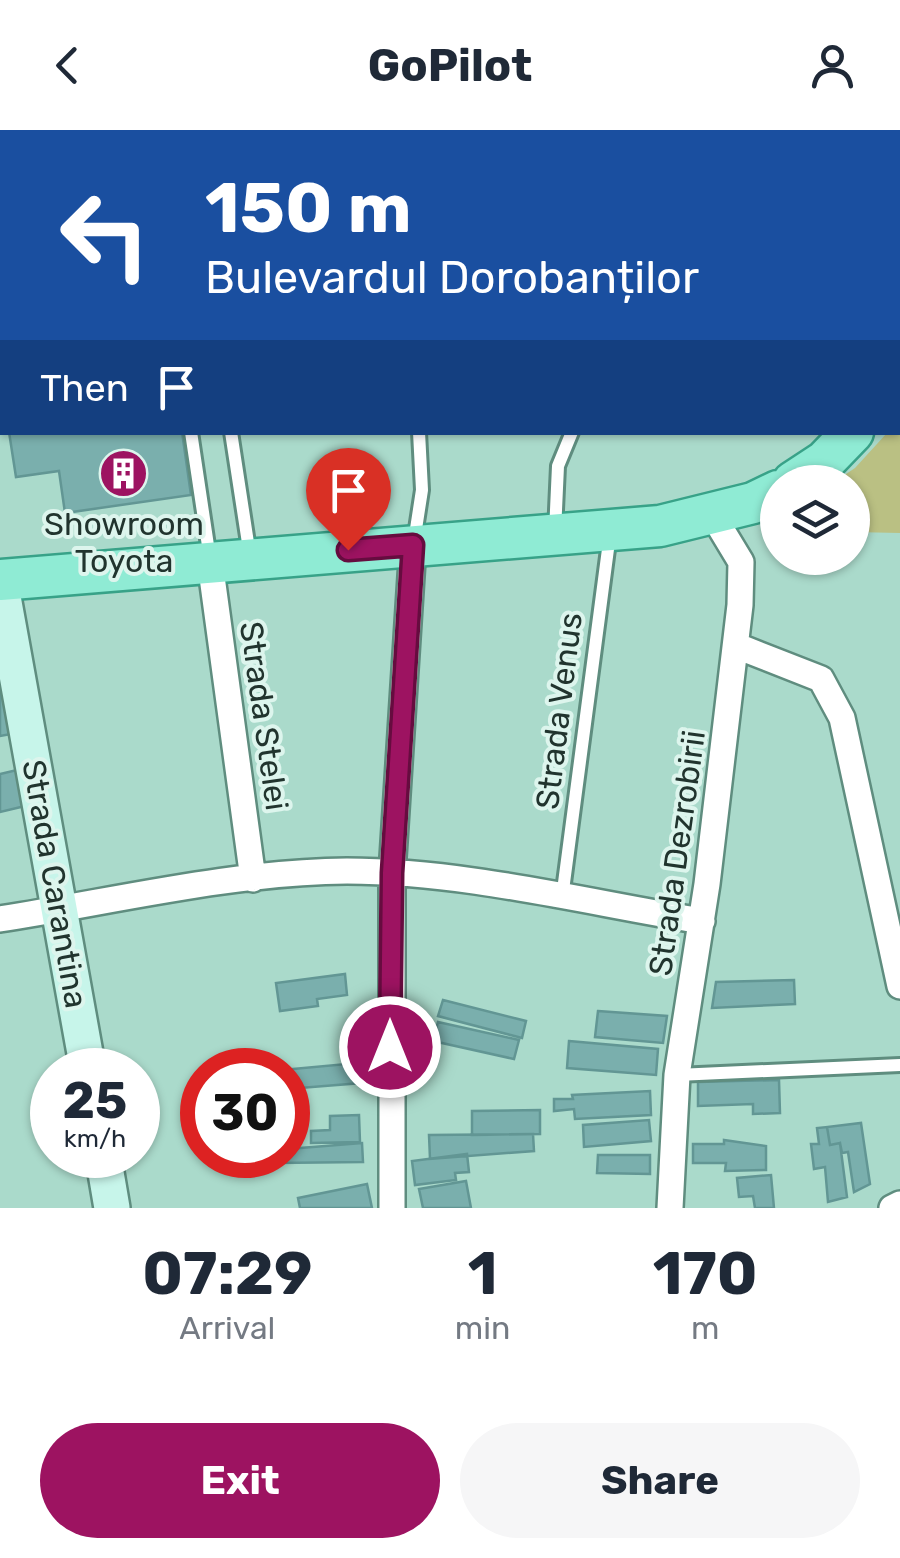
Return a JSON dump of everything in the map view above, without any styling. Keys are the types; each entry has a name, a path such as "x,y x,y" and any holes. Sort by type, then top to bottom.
{"main road":[{"path":"818,465 850,435"},
{"path":"0,580 610,531 712,514 760,497"},
{"name":"Strada Carantina","path":"0,580 84,1048"},
{"path":"106,1178 112,1208"}],"street":[{"name":"Strada Dezrobirii","path":"670,1208 677,1075 702,921 736,646 740,562 712,514"},
{"path":"392,1208 392,873 413,545"},
{"name":"Strada Stelei","path":"210,562 253,879"},
{"path":"736,646 821,679 842,718 900,986"},
{"path":"0,919 253,879 345,871 392,873 702,921"},
{"path":"892,1208 900,1204"}],"lane":[{"path":"191,435 210,562"},
{"path":"230,435 250,558"},
{"path":"413,545 422,490 419,435"},
{"path":"555,534 558,466 571,435"},
{"name":"Strada Venus","path":"562,898 610,531"},
{"path":"677,1075 900,1065"}],"green space":[{"path":"885,435 900,435 900,533 870,532 870,465 858,465"}],"building":[{"name":"Showroom Toyota","path":"9,435 182,435 191,495 65,513 59,471 16,477"},
{"path":"0,676 11,734 0,736"},
{"path":"17,770 25,806 0,812 0,774"},
{"path":"345,974 347,995 317,999 318,1006 280,1011 276,983"},
{"path":"794,980 795,1004 712,1008 716,982"},
{"path":"443,1000 526,1021 522,1038 438,1016"},
{"path":"598,1011 667,1016 663,1043 595,1037"},
{"path":"438,1022 519,1040 514,1059 433,1041"},
{"path":"569,1041 658,1049 656,1075 567,1068"},
{"path":"357,1063 361,1083 310,1087 310,1067"},
{"path":"779,1080 780,1113 753,1114 753,1104 698,1106 698,1082"},
{"path":"650,1091 651,1115 575,1119 574,1109 554,1111 554,1099 573,1099 572,1095"},
{"path":"540,1110 540,1134 472,1135 472,1111"},
{"path":"359,1115 360,1142 311,1143 311,1131 330,1130 330,1116"},
{"path":"649,1120 651,1141 584,1147 583,1125"},
{"path":"861,1123 870,1184 854,1192 848,1152 842,1153 840,1143 830,1145 827,1127"},
{"path":"827,1127 830,1145 840,1143 847,1197 828,1202 825,1167 814,1169 811,1144 819,1144 817,1128"},
{"path":"533,1134 534,1151 430,1159 429,1135"},
{"path":"724,1140 766,1146 766,1170 725,1171 726,1163 693,1163 693,1144 724,1144"},
{"path":"362,1143 363,1162 310,1163 310,1147"},
{"path":"467,1154 469,1172 455,1173 456,1180 415,1185 412,1161"},
{"path":"598,1155 650,1155 650,1174 597,1173"},
{"path":"771,1175 774,1208 755,1208 753,1196 739,1197 737,1178"},
{"path":"466,1181 471,1208 423,1208 419,1189"},
{"path":"367,1184 372,1208 300,1208 298,1198"}],"place":[{"name":"Showroom Toyota","path":"124,474"}],"route":[{"path":"348,550 413,545 392,873 390,1047"}]}
